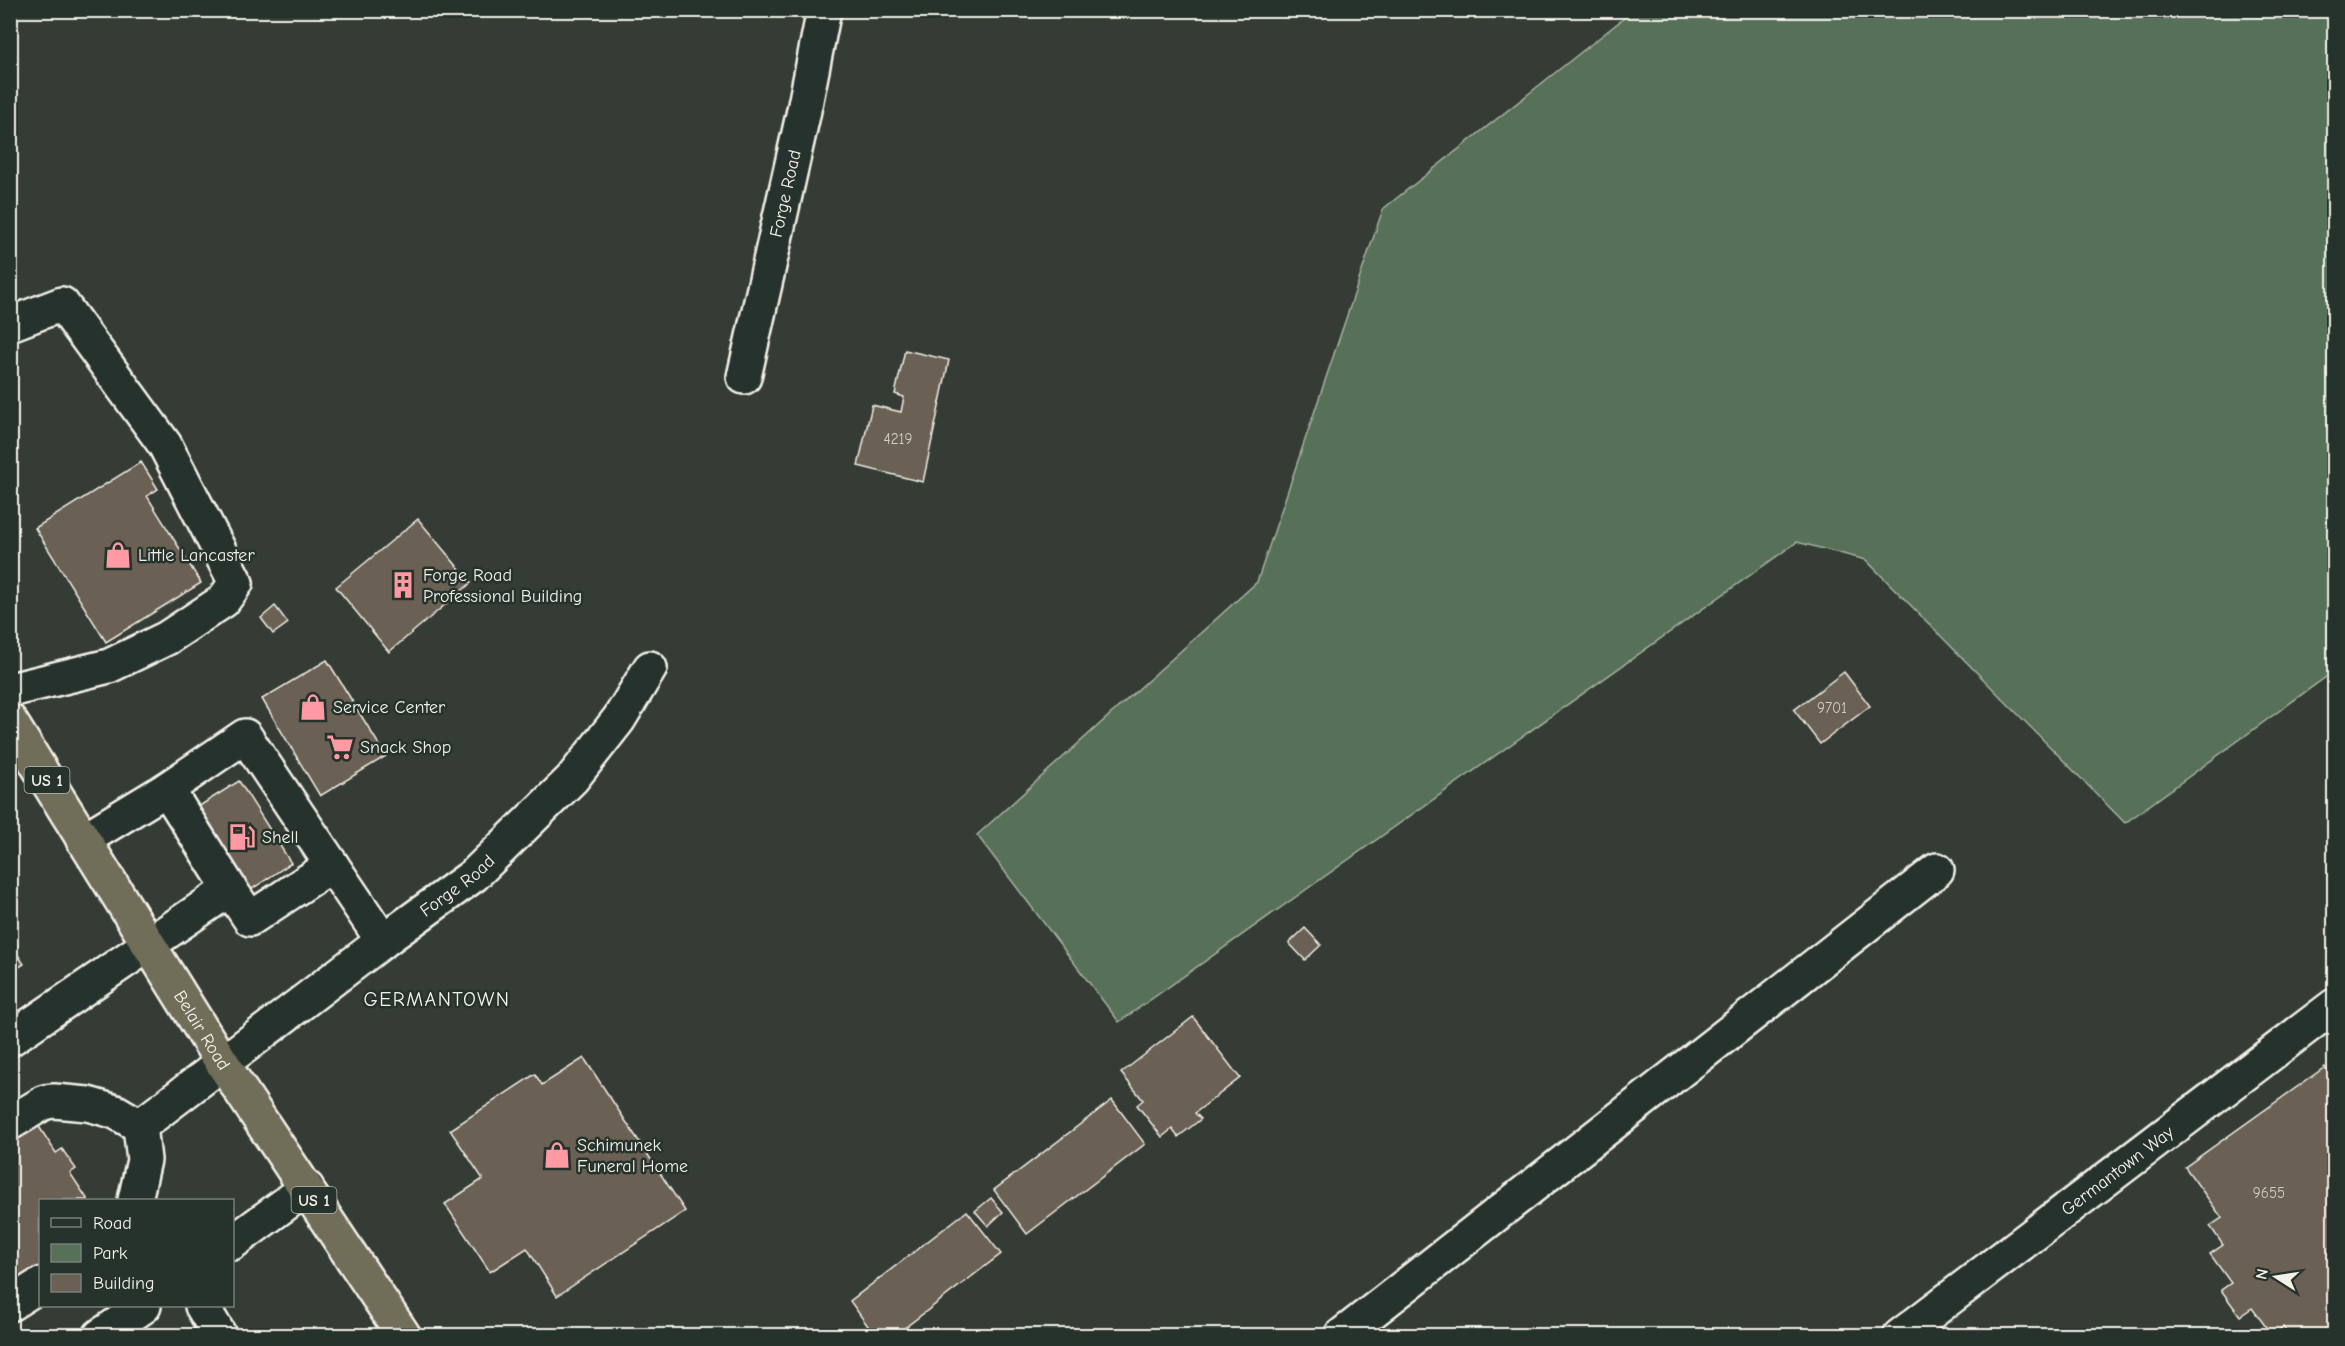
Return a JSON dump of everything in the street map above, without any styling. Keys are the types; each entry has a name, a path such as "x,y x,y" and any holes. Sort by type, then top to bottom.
{"highway":[{"name":"Belair Road","path":"10,721 224,1064 404,1335"}],"street":[{"name":"Forge Road","path":"744,377 804,115 824,10"},
{"path":"10,324 62,304 165,445 236,583 223,601 167,638 109,666 10,690"},
{"name":"Forge Road","path":"140,1126 383,941 474,875 572,779 619,719 650,668"},
{"path":"83,840 167,789 245,736 383,941"},
{"path":"167,789 249,920 332,865"},
{"path":"1341,1335 1937,870"},
{"path":"10,1039 230,889"},
{"name":"Germantown Way","path":"1900,1335 2334,1006"},
{"path":"10,1123 45,1102 54,1101 88,1104 116,1112 140,1126 144,1160 135,1199"},
{"path":"234,1242 307,1188"},
{"path":"10,1304 39,1286"},
{"path":"99,1335 141,1307"},
{"path":"203,1307 220,1335"}],"green space":[{"path":"1633,11 2334,11 2334,671 2125,823 1866,560 1797,542 1119,1022 977,835 1257,582 1383,209"}],"building":[{"path":"905,350 949,360 923,482 858,466 872,405 901,412 904,397 895,394"},
{"name":"Little Lancaster","path":"141,462 158,489 147,496 201,583 106,642 35,528"},
{"name":"Forge Road Professional Building","path":"418,519 471,583 389,652 336,587"},
{"path":"275,606 288,623 273,634 261,618"},
{"path":"327,660 386,756 320,796 262,699"},
{"path":"1844,672 1870,706 1820,744 1794,710"},
{"name":"Shell","path":"239,781 291,863 246,893 193,810"},
{"path":"1305,928 1321,945 1305,960 1289,943"},
{"path":"10,943 24,964 10,973"},
{"path":"1193,1017 1240,1078 1195,1113 1201,1119 1178,1137 1172,1129 1162,1137 1137,1105 1143,1100 1121,1073"},
{"name":"Schimunek Funeral Home","path":"584,1058 685,1211 557,1296 527,1248 490,1272 445,1204 483,1179 450,1130 535,1074 542,1085"},
{"path":"2325,1067 2334,1081 2334,1336 2289,1336 2283,1327 2272,1335 2252,1308 2240,1316 2221,1290 2231,1283 2210,1254 2223,1245 2210,1226 2222,1218 2185,1167"},
{"path":"1112,1100 1145,1144 1027,1234 994,1190"},
{"path":"36,1122 56,1153 62,1149 76,1169 70,1173 87,1199 39,1199 39,1266 10,1285 10,1139"},
{"path":"991,1198 1003,1212 988,1226 975,1211"},
{"path":"967,1211 1001,1254 894,1336 875,1336 850,1301"}],"place":[{"name":"Little Lancaster","path":"118,555"},
{"name":"Forge Road Professional Building","path":"403,585"},
{"name":"Service Center","path":"313,707"},
{"name":"Snack Shop","path":"340,747"},
{"name":"Shell","path":"242,837"},
{"name":"Schimunek Funeral Home","path":"557,1155"}],"district":[{"name":"GERMANTOWN","path":"437,999"}]}
